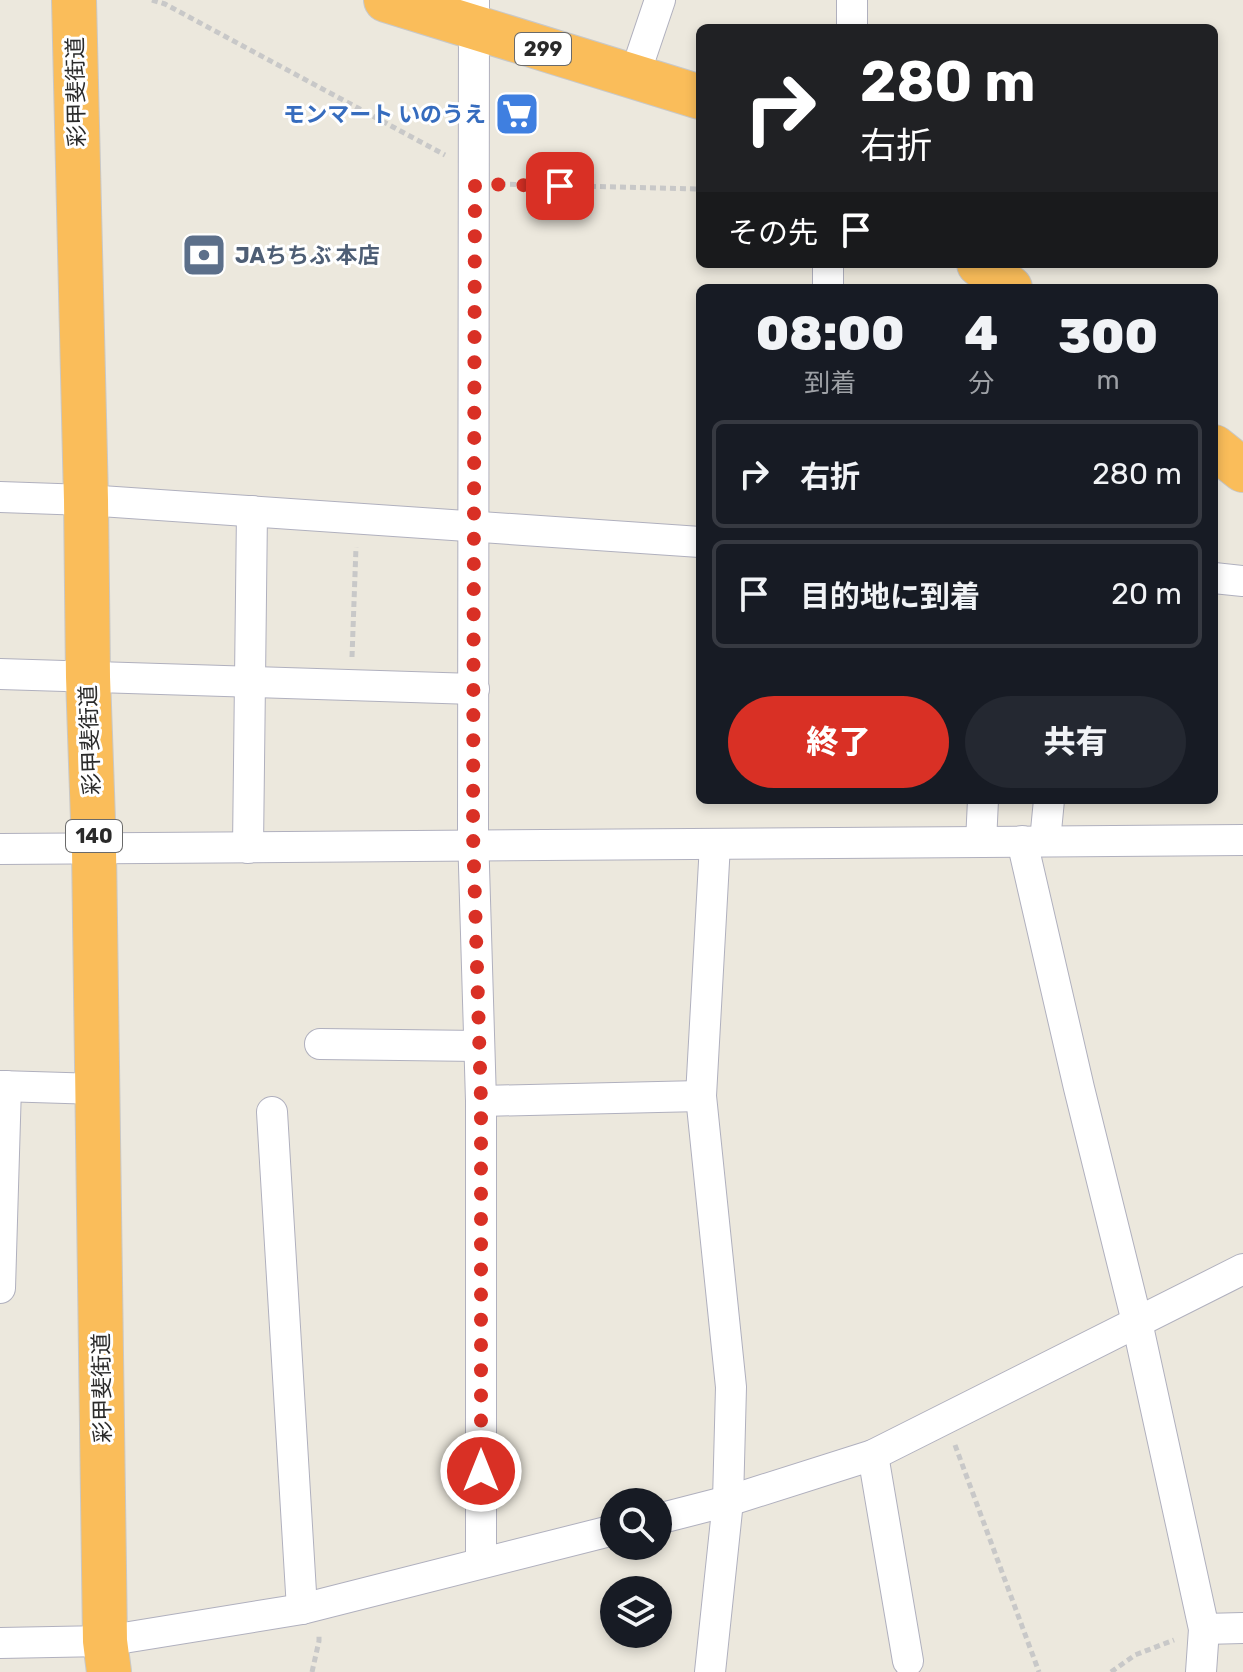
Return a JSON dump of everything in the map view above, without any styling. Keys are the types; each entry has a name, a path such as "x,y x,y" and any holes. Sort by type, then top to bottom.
{"highway":[{"name":"彩甲斐街道","path":"74,0 94,849 107,1656"},
{"name":"299","path":"386,0 475,14 634,77 696,96"},
{"path":"984,268 1005,284"},
{"path":"1218,450 1243,470"}],"street":[{"path":"634,77 660,0"},
{"path":"852,0 852,24"},
{"path":"475,14 473,846 481,1101 481,1563"},
{"path":"0,497 86,500 696,542"},
{"path":"248,848 252,511"},
{"path":"1218,578 1243,581"},
{"path":"0,674 474,689"},
{"path":"981,842 983,804"},
{"path":"1048,804 1034,841 1079,1088 1137,1322 1204,1629 1201,1672"},
{"path":"0,849 1243,840"},
{"path":"710,1672 728,1501 731,1387 701,1096 715,844"},
{"path":"320,1044 479,1046"},
{"path":"0,1288 3,1086 98,1089"},
{"path":"481,1101 701,1096"},
{"path":"272,1112 302,1609"},
{"path":"672,1515 873,1455 1243,1269"},
{"path":"873,1455 908,1661"},
{"path":"0,1643 107,1656 600,1533"},
{"path":"1204,1629 1243,1628"}],"path":[{"path":"152,0 165,4 475,178 696,189"},
{"path":"351,685 357,518"},
{"path":"945,1418 1039,1672"},
{"path":"1111,1672 1135,1655 1204,1629"}],"place":[{"name":"モンマート いのうえ","path":"517,114"},
{"name":"JAちちぶ 本店","path":"204,255"}],"route":[{"path":"481,1471 481,1101 473,833 475,184 560,186"}]}
